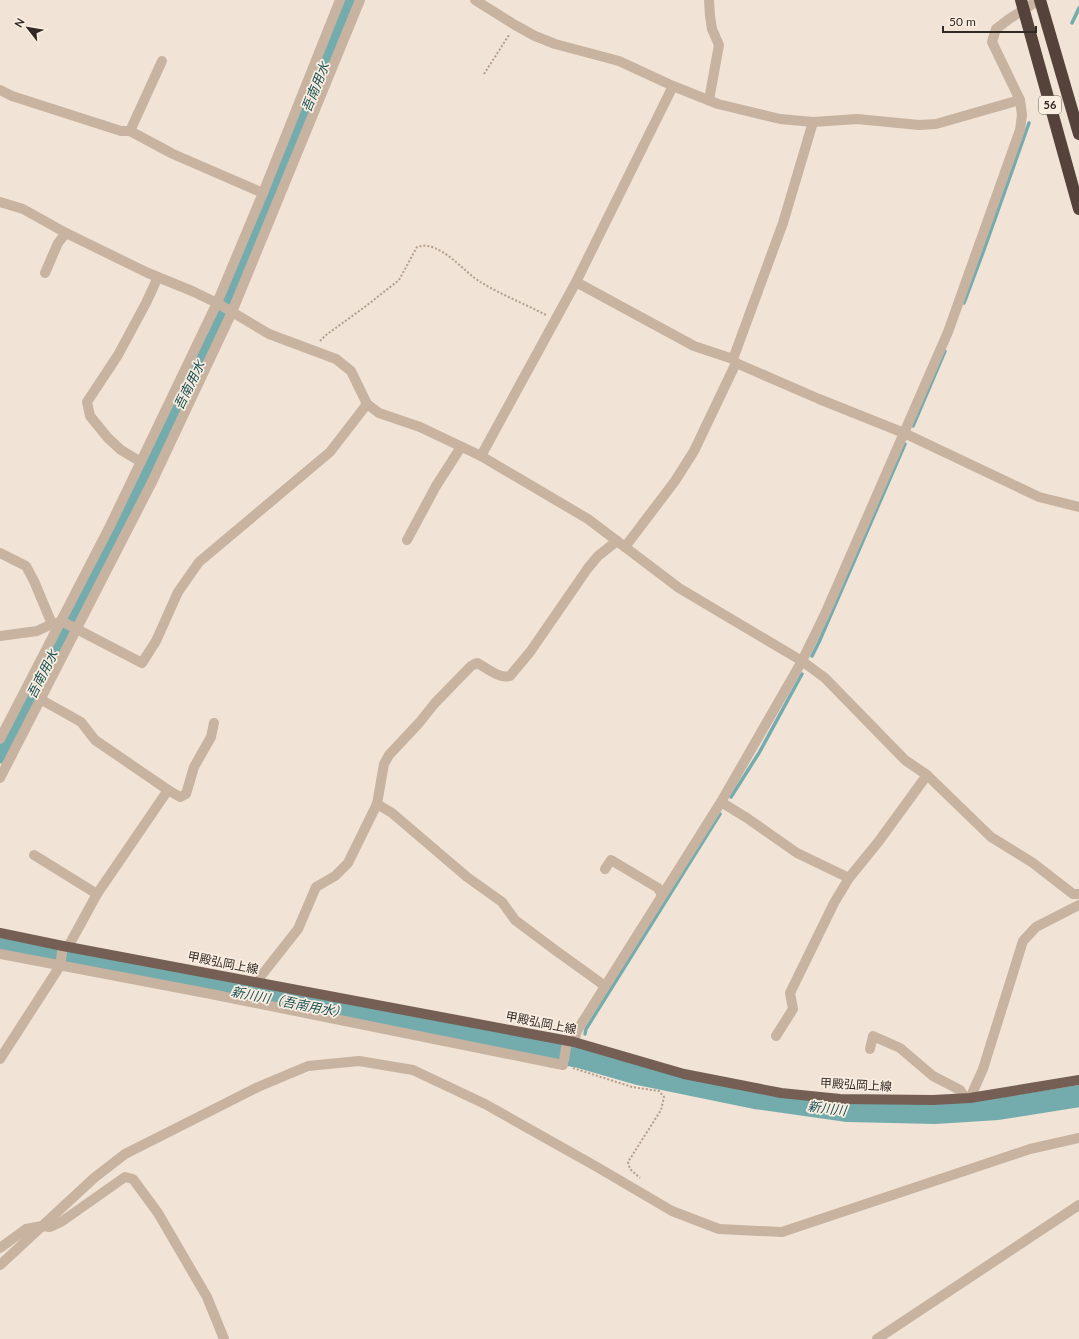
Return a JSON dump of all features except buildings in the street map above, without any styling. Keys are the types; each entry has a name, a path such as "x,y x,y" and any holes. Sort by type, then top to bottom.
{"highway":[{"name":"56","path":"1040,0 1079,134"},
{"name":"56","path":"1023,5 1079,209"}],"main road":[{"name":"甲殿弘岡上線","path":"0,933 63,955 259,983 567,1052 780,1093 840,1099 933,1100 967,1098 1079,1080"}],"street":[{"path":"0,778 40,699 66,625 110,526 141,462 224,307 263,193 340,0"},
{"path":"0,738 151,484 224,307 360,0"},
{"path":"475,0 514,25 555,44 619,61 673,86 718,104 780,119 813,122 857,118 919,125 936,124 1020,100"},
{"path":"709,0 711,22 719,45 709,100"},
{"path":"0,954 63,955 211,994 567,1052 577,1030 720,802 802,661 825,614 948,332 1020,130 1022,115 1020,100 992,42 996,29 1023,5 1040,0"},
{"path":"130,131 162,61"},
{"path":"481,456 576,282 673,86"},
{"path":"0,90 12,96 121,131 130,131 173,154 263,193"},
{"path":"259,983 261,976 298,929 316,887 335,876 348,863 377,804 384,764 389,755 419,723 435,703 471,666 477,663 499,675 506,677 510,676 530,652 588,568 598,556 621,544 675,481 694,451 734,361 783,223 813,122"},
{"path":"0,202 23,209 66,233 158,277 192,291 224,307 269,334 336,359 351,371 367,404 379,413 420,427 481,456 588,519 679,588 802,661 825,678 905,760 927,775 991,837 1033,863 1073,894 1079,894"},
{"path":"45,273 58,243 66,233"},
{"path":"141,462 121,450 108,438 90,416 87,402 118,355 158,277"},
{"path":"576,282 694,346 734,361 819,399 904,432 1039,497 1079,507"},
{"path":"0,552 26,566 34,581 66,625 142,663 156,641 178,592 199,562 330,452 367,404"},
{"path":"407,540 436,486 461,447"},
{"path":"0,636 66,625"},
{"path":"40,699 81,722 95,740 180,797 186,794 194,767 211,737 214,723"},
{"path":"776,1036 793,1009 790,993 834,903 849,878 879,841 927,775"},
{"path":"0,1059 63,955 97,894 168,790"},
{"path":"720,802 747,818 797,853 849,878"},
{"path":"377,804 392,813 467,877 502,902 515,920 605,986"},
{"path":"34,855 97,894"},
{"path":"605,869 611,860 658,888 662,895"},
{"path":"870,1049 873,1036 900,1048 933,1076 960,1090 967,1098 983,1069 1023,941 1036,927 1079,905"},
{"path":"0,1265 94,1178 125,1154 258,1086 308,1066 359,1061 413,1070 478,1100 591,1163 672,1211 719,1229 782,1232 1030,1148 1079,1138"},
{"path":"0,1248 26,1229 42,1226 50,1227 61,1222 125,1177 133,1179 158,1213 207,1297 224,1339"},
{"path":"877,1339 1079,1205"}],"path":[{"path":"484,74 514,25"},
{"path":"314,351 326,335 399,280 416,247 423,245 430,246 459,264 480,283 556,320"},
{"path":"567,1052 586,1071 632,1087 659,1091 664,1097 661,1110 628,1162 630,1169 642,1180"}],"waterway":[{"name":"吾南用水","path":"0,757 192,382 246,262 350,0"},
{"path":"1072,23 1079,8"},
{"path":"964,303 1029,123"},
{"path":"913,426 945,351"},
{"path":"812,656 905,444"},
{"path":"731,797 759,753 802,674"},
{"path":"585,1034 586,1029 720,814"},
{"name":"新川川（吾南用水）","path":"0,944 422,1029 579,1057 638,1074 755,1098 848,1111 935,1113 998,1109 1079,1096"}],"water label":[{"name":"新川川","path":"827,1108"}]}
